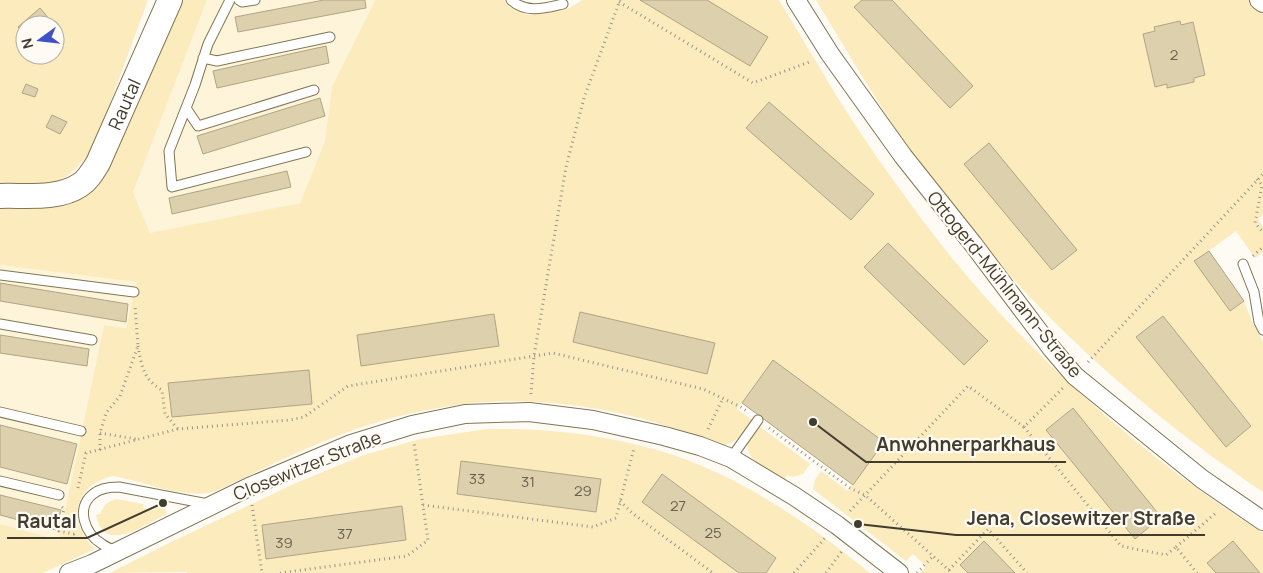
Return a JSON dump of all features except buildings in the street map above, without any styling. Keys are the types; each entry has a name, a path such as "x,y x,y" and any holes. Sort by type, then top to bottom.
{"street":[{"name":"Rautal","path":"0,196 54,194 81,184 91,174 98,164 170,0"},
{"name":"Ottogerd-Mühlmann-Straße","path":"796,0 830,54 903,156 973,244 1052,349 1076,376 1202,479 1263,521"},
{"path":"1259,0 1263,3"},
{"name":"Closewitzer Straße","path":"69,573 250,487 351,444 412,425 465,414 529,412 593,420 639,430 700,446 731,458 794,496 837,525 899,573"}],"lane":[{"path":"230,0 208,44 169,151 172,186 306,152"},
{"path":"239,0 242,2 255,0"},
{"path":"511,0 532,10 563,4"},
{"path":"203,58 218,61 330,37"},
{"path":"186,108 198,126 314,90"},
{"path":"1242,264 1254,292 1259,322 1263,330"},
{"path":"0,275 134,292"},
{"path":"0,324 92,340"},
{"path":"0,412 81,432"},
{"path":"731,458 758,420"},
{"path":"0,481 60,495"},
{"name":"Closewitzer Straße","path":"85,524 83,514 85,504 93,493 106,488 119,487 214,505"},
{"path":"85,524 92,536 101,544 116,552"}],"path":[{"path":"531,393 534,356 566,167 584,98 620,1 753,83 830,54"},
{"path":"1024,427 1076,376 1263,174"},
{"path":"1257,179 1262,185 1255,223 1263,232"},
{"path":"134,292 138,346 143,373 162,390 165,414 178,429"},
{"path":"100,450 100,433 106,413 120,396 138,346"},
{"path":"794,573 968,386 1024,427 1121,546 1166,555 1232,500"},
{"path":"700,446 723,398"},
{"path":"280,573 407,556 428,540 412,425"},
{"path":"423,505 593,527 616,518 639,430"},
{"path":"81,432 100,433 139,440"},
{"path":"250,487 262,573"},
{"path":"60,495 60,505 64,509 60,531 74,534 85,524"},
{"path":"620,501 632,513 712,573"},
{"path":"949,570 988,529 1027,573"},
{"path":"826,573 852,537"},
{"path":"1176,548 1198,573"},
{"path":"916,573 934,556"}],"shaded area":[{"path":"0,0 148,0 92,152 68,176 53,183 0,185"},
{"path":"177,0 207,0 133,192 150,233 300,203 325,141 332,87 375,0 504,0 508,6 528,15 570,8 582,0 640,0 750,66 768,37 707,0 779,0 875,155 948,253 986,298 1072,386 1118,426 1214,501 1263,533 1263,573 1260,573 1233,541 1208,563 1216,573 1015,573 984,542 960,565 968,573 920,573 926,566 913,554 906,561 813,489 815,480 821,471 848,491 884,442 773,360 737,409 752,420 736,440 727,445 722,446 666,425 636,417 606,410 546,402 486,402 436,408 387,419 356,429 320,443 214,492 201,494 176,492 113,476 90,487 78,506 80,527 95,549 43,573 0,573 0,524 59,540 104,325 126,328 137,282 0,265 0,205 77,198","holes":["769,102 874,194 852,220 746,128","888,243 988,341 964,365 865,267","580,312 714,343 707,374 573,342","494,314 499,345 361,366 357,335","169,384 312,404 172,417","1072,408 1161,517 1135,539 1046,430"]},
{"path":"207,0 375,0 332,87 325,141 300,203 150,233 133,192"},
{"path":"816,0 862,0 854,7 950,108 973,86 892,0 1250,0 1263,11 1263,215 1258,219 1263,227 1263,252 1255,258 1236,231 1195,261 1230,311 1244,301 1253,324 1263,341 1263,492 1216,459 1125,388 1042,309 1002,267 965,224 900,135","holes":["1180,21 1181,25 1193,22 1205,75 1194,78 1194,82 1168,88 1167,84 1155,87 1143,34 1155,31 1154,27","989,143 1076,250 1053,270 964,163","1163,316 1251,425 1226,447 1137,337"]},
{"path":"0,265 137,282 126,328 104,325 59,540 0,524"},
{"path":"759,426 810,464 803,474 793,477 787,475 785,479 752,458 748,445 751,436"},
{"path":"487,429 530,430 594,436 657,450 686,460 742,485 795,517 870,573 766,573 776,558 662,474 642,502 739,573 110,573 296,483 364,455 420,439","holes":["461,461 600,479 596,512 457,494","401,506 406,540 266,559 262,525"]},
{"path":"116,499 143,504 143,508 155,510 156,506 165,507 167,514 126,534 107,534 100,527 96,515 100,514 104,506"}],"place":[{"name":"Anwohnerparkhaus","path":"813,422"},
{"name":"Rautal","path":"163,503"},
{"name":"Jena, Closewitzer Straße","path":"858,524"}]}
